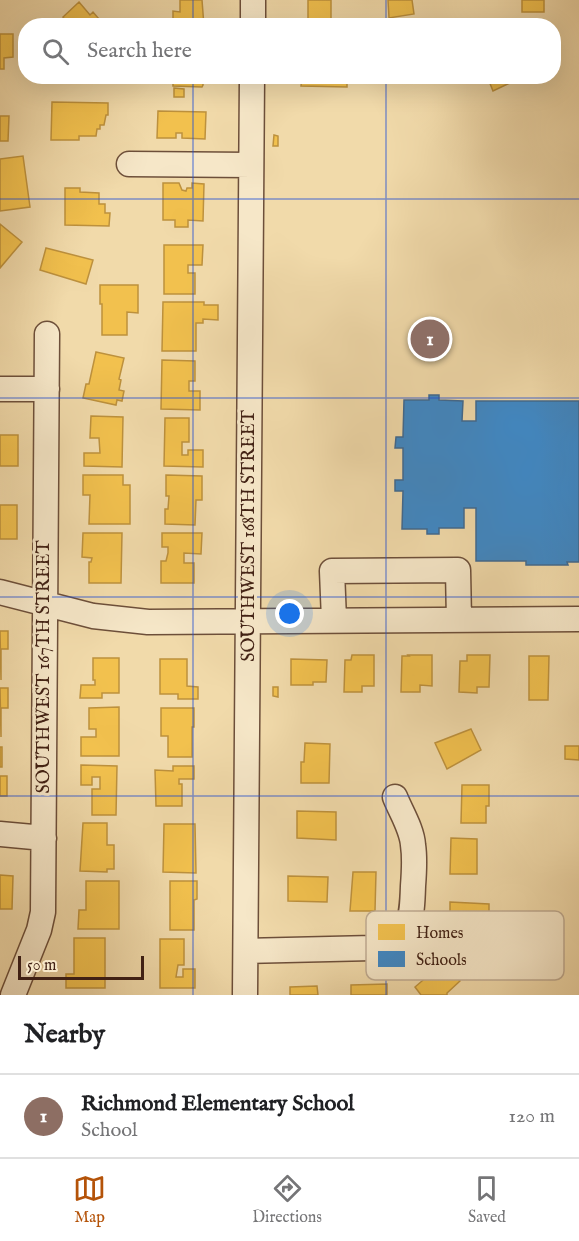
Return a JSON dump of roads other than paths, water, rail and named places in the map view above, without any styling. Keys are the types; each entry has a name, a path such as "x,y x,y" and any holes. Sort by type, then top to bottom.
{"street":[{"path":"253,0 253,18"},
{"name":"SOUTHWEST 168TH STREET","path":"245,995 252,84"},
{"path":"129,164 251,165"},
{"name":"SOUTHWEST 167TH STREET","path":"13,995 42,917 46,334"},
{"path":"0,389 47,389"},
{"path":"334,620 332,571 446,570 458,570 459,620"},
{"path":"0,592 93,616 147,622 579,619"},
{"path":"395,797 413,843 414,874 411,911"},
{"path":"0,834 44,838"},
{"path":"246,951 366,948"}],"place":[{"name":"Richmond Elementary School","path":"430,339"}]}
